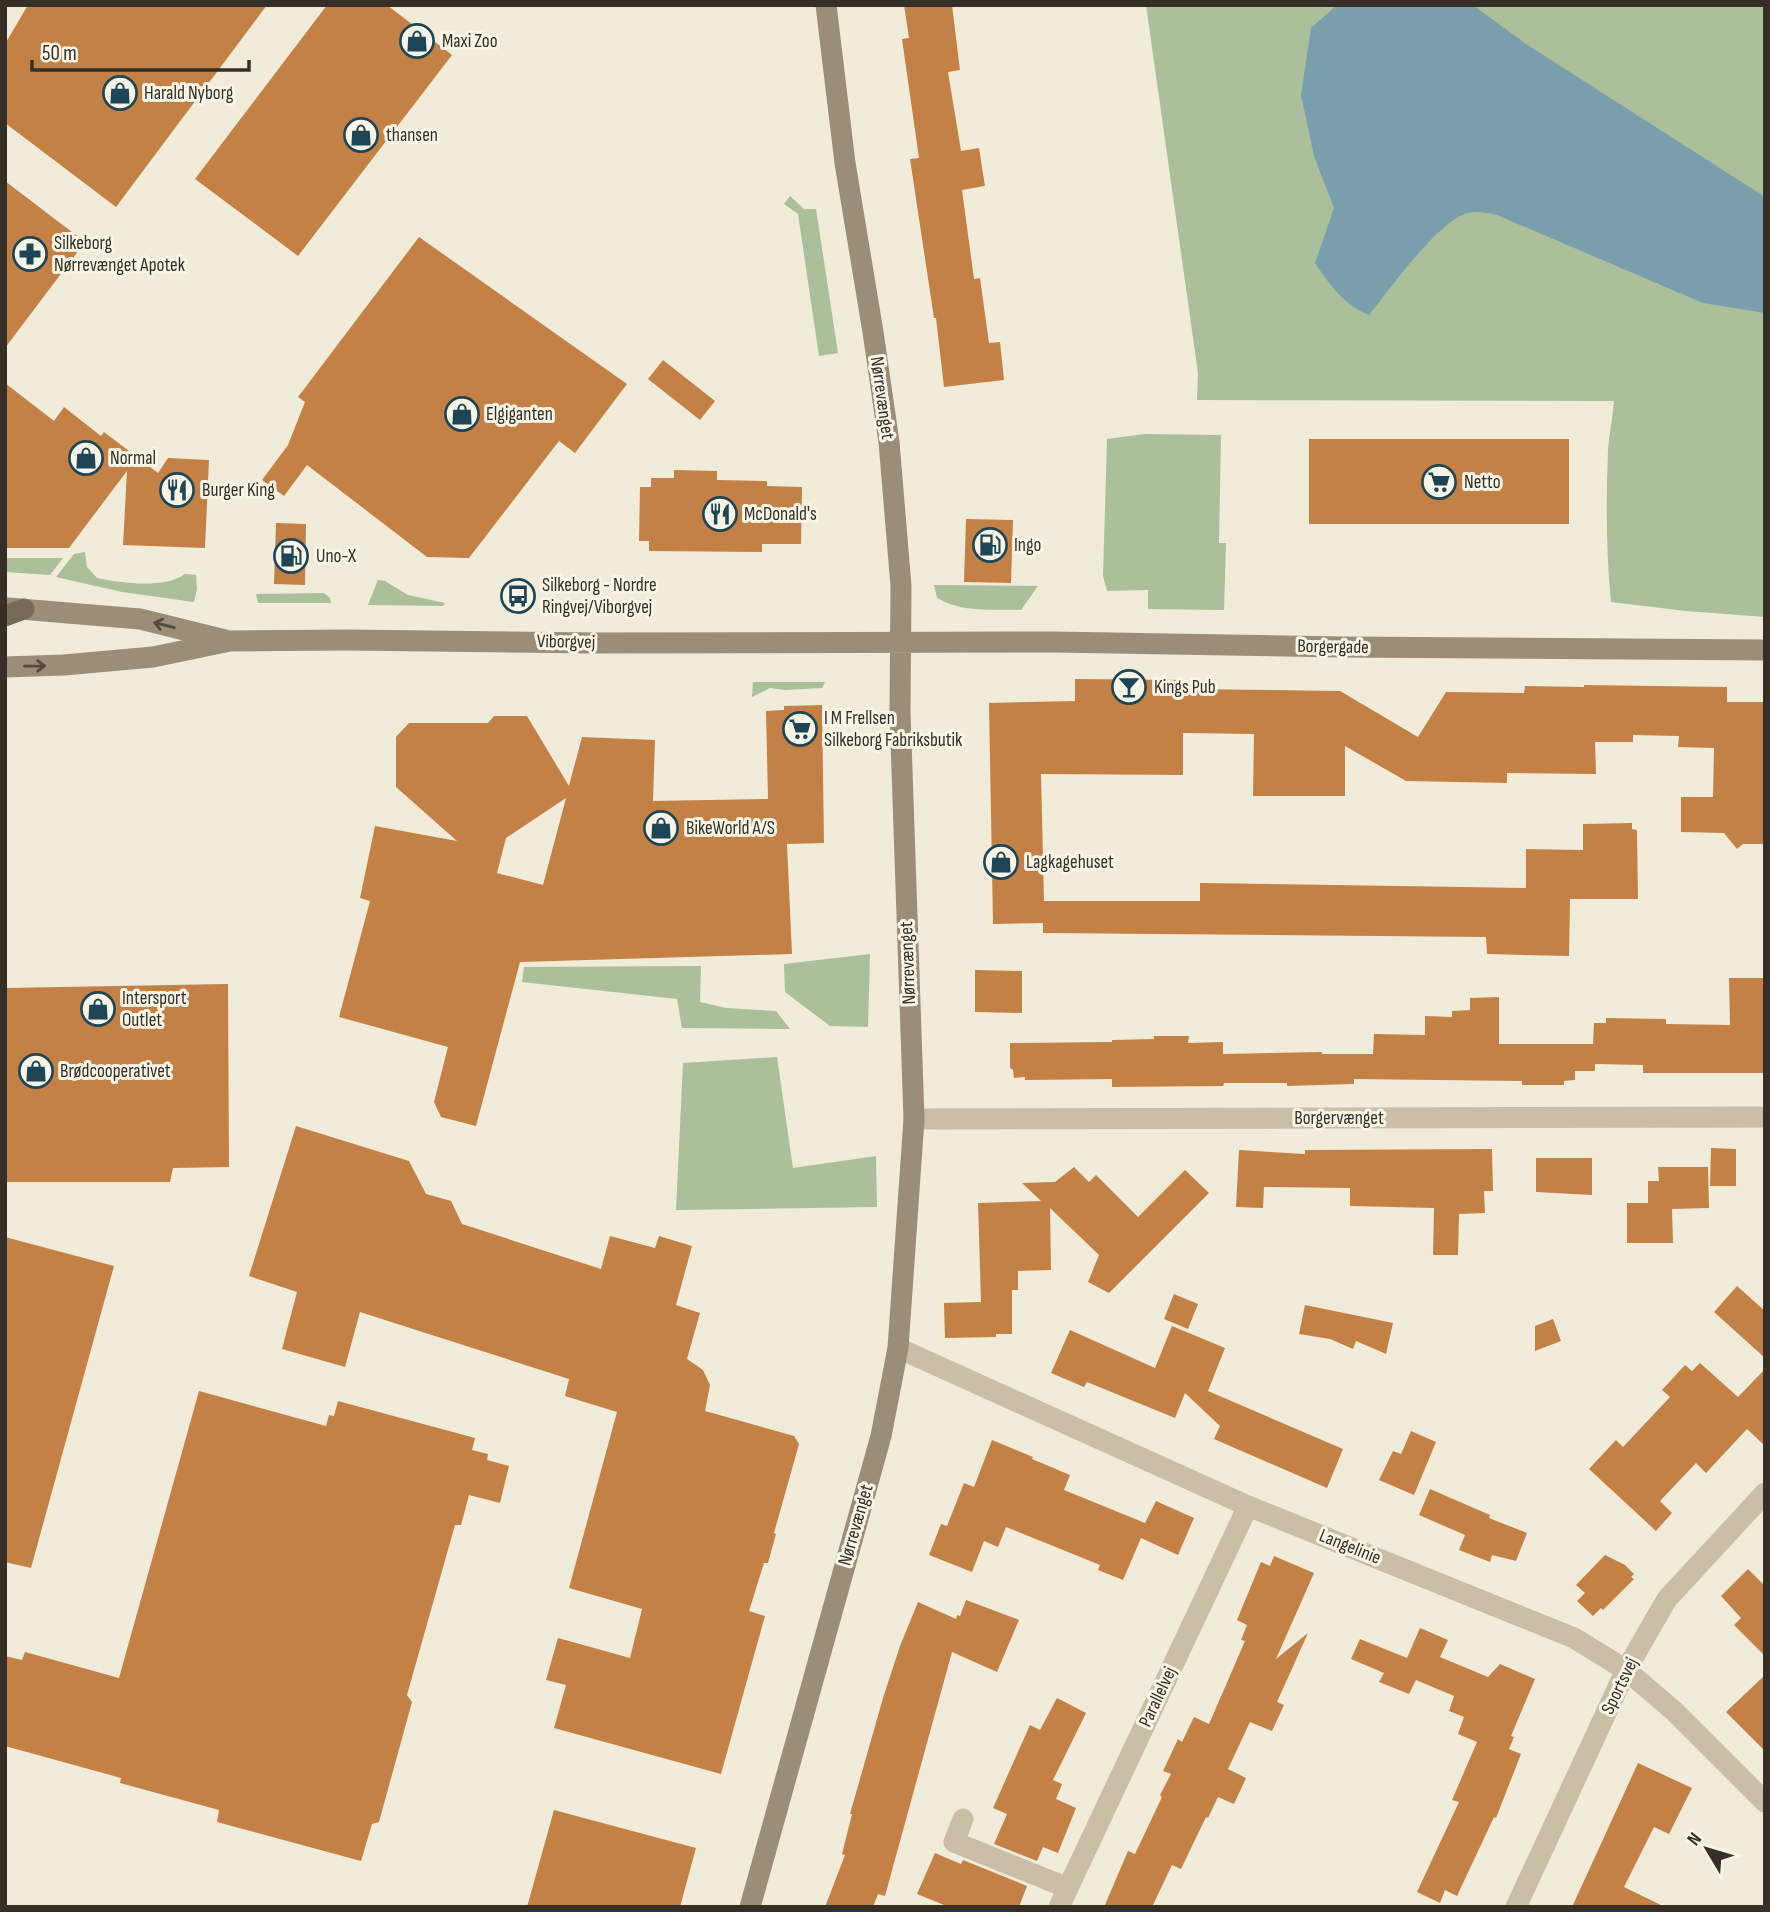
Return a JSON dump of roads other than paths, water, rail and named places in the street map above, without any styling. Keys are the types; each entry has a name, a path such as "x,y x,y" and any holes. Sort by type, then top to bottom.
{"street":[{"name":"Nørrevænget","path":"750,1907 877,1451 898,1348 914,1119 900,712 901,586 889,446 845,163 826,5"},
{"name":"Viborgvej","path":"11,611 140,619 230,641"},
{"name":"Viborgvej","path":"5,667 64,666 153,657 230,641 902,642"},
{"name":"Borgergade","path":"902,642 1765,650"},
{"name":"Borgervænget","path":"914,1119 1765,1117"},
{"name":"Langelinie","path":"898,1348 1248,1506 1574,1638 1626,1670 1674,1711 1765,1802"},
{"name":"Sportsvej","path":"1516,1907 1626,1670 1667,1599 1765,1493"},
{"name":"Parallelvej","path":"963,1819 954,1842 1063,1897 1248,1506"}],"water":[{"path":"1337,5 1473,5 1526,44 1765,197 1765,313 1703,303 1497,215 1477,212 1453,220 1427,243 1369,315 1352,306 1332,286 1315,263 1334,208 1314,156 1301,95 1311,28"}],"place":[{"name":"Maxi Zoo","path":"417,41"},
{"name":"Harald Nyborg","path":"120,93"},
{"name":"thansen","path":"361,135"},
{"name":"Silkeborg Nørrevænget Apotek","path":"30,254"},
{"name":"Elgiganten","path":"462,414"},
{"name":"Normal","path":"86,458"},
{"name":"Netto","path":"1439,482"},
{"name":"Burger King","path":"177,490"},
{"name":"McDonald's","path":"720,514"},
{"name":"Ingo","path":"990,545"},
{"name":"Uno-X","path":"291,556"},
{"name":"Silkeborg - Nordre Ringvej/Viborgvej","path":"518,596"},
{"name":"Kings Pub","path":"1129,687"},
{"name":"I M Frellsen Silkeborg Fabriksbutik","path":"800,729"},
{"name":"BikeWorld A/S","path":"661,828"},
{"name":"Lagkagehuset","path":"1001,862"},
{"name":"Intersport Outlet","path":"98,1009"},
{"name":"Brødcooperativet","path":"36,1071"}]}
